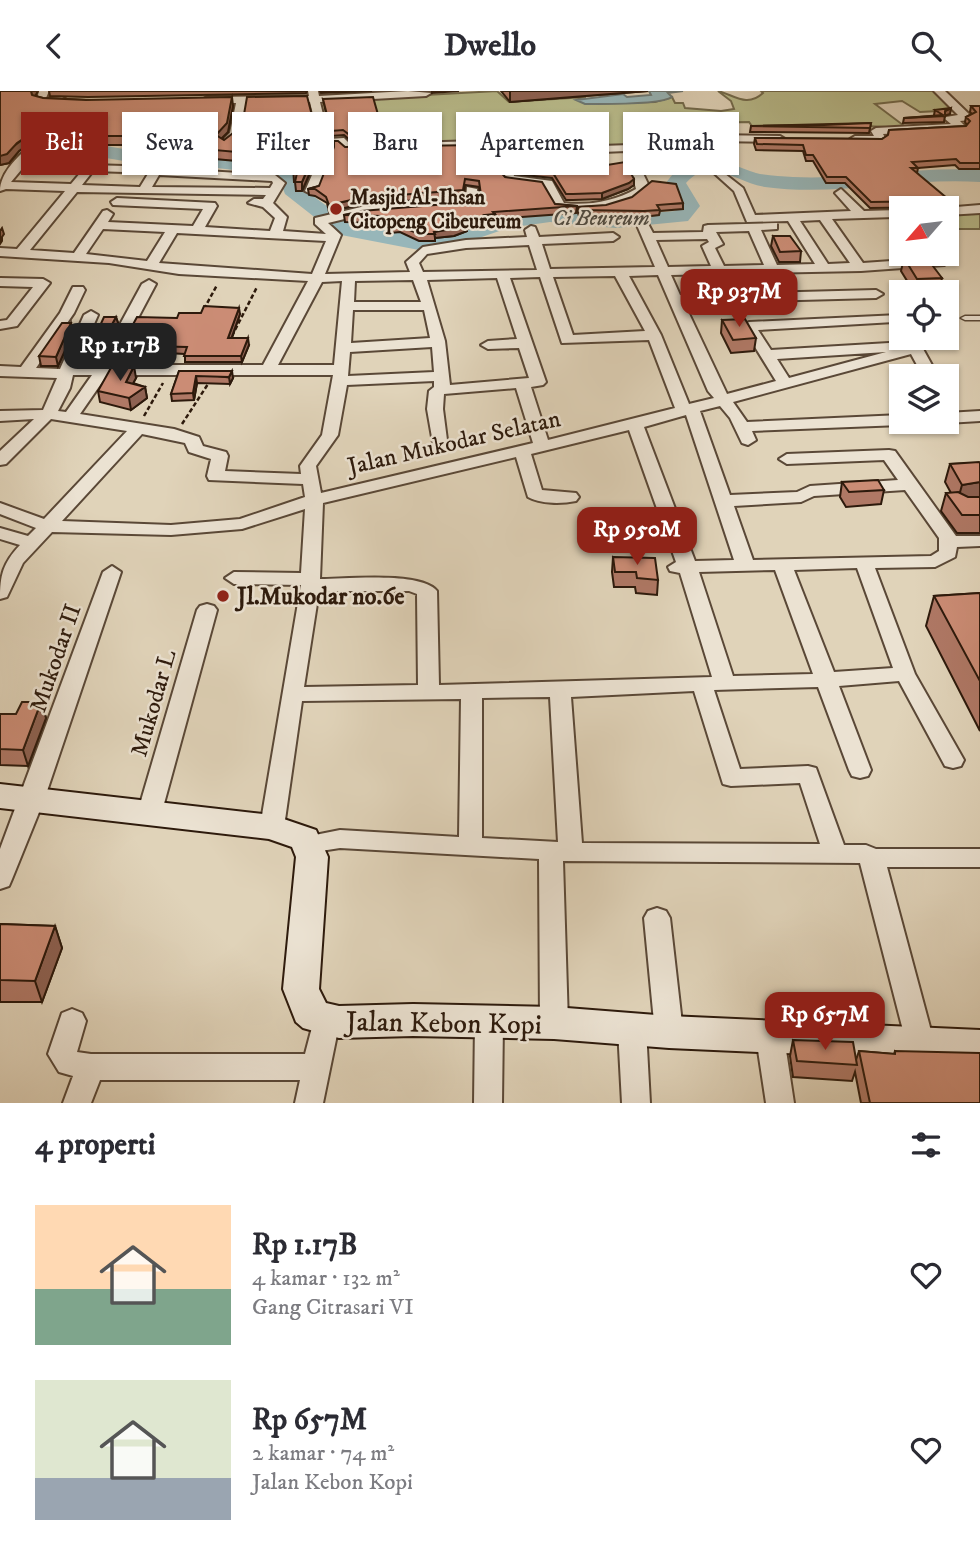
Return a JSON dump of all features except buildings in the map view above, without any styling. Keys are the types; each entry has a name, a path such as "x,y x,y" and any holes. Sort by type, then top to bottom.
{"main road":[{"path":"16,798 150,811 272,827 297,834 308,844"},
{"name":"Jalan Kebon Kopi","path":"308,844 312,857 301,989 309,1011 326,1020 554,1023 669,1032 920,1042 980,1047"}],"street":[{"path":"44,91 40,101 70,95"},
{"path":"939,91 967,118"},
{"path":"198,100 426,93"},
{"path":"225,143 235,134 242,100"},
{"path":"842,139 881,139 876,131 961,127 950,119 980,120"},
{"path":"739,138 789,139"},
{"path":"334,142 344,141 345,148 348,148"},
{"path":"2,186 21,165"},
{"path":"21,253 90,168 128,165 101,225 78,256"},
{"path":"0,168 18,169"},
{"path":"145,189 155,171 273,177 279,182 266,204"},
{"path":"311,191 318,175"},
{"path":"509,175 511,179 548,183 559,205 574,208 619,200 641,191 643,186 638,175"},
{"path":"722,175 739,190 751,219 793,220"},
{"path":"2,186 71,189 211,206"},
{"path":"117,194 145,189 274,192"},
{"path":"269,369 317,278 335,235 319,221 392,207 472,202 471,190"},
{"path":"841,193 860,214"},
{"path":"197,231 211,206 216,203 266,204 281,217 275,236"},
{"path":"959,210 980,209"},
{"path":"822,215 889,311"},
{"path":"719,270 708,229 753,227 822,215 889,215"},
{"path":"793,220 824,268"},
{"path":"642,223 661,272 722,401 746,433 889,421"},
{"path":"101,225 333,238"},
{"path":"753,227 772,269"},
{"path":"151,265 173,230"},
{"path":"532,235 567,340 654,335"},
{"path":"439,440 435,409 437,391 442,383 439,342 412,262 424,251 532,235 564,238 613,237"},
{"path":"648,237 710,241"},
{"path":"0,252 78,256 179,270 317,278 503,276 889,265"},
{"path":"620,272 654,335 688,410 725,501 746,567"},
{"path":"503,276 524,343 542,446"},
{"path":"272,827 295,694 310,582 314,500 308,466 330,435 343,348 349,278"},
{"path":"0,282 43,283 12,323 0,325"},
{"path":"70,417 103,370 149,283"},
{"path":"25,373 67,313 78,290"},
{"path":"674,299 876,294"},
{"path":"348,306 429,306"},
{"path":"0,460 49,414 62,394 66,372 91,315"},
{"path":"784,382 748,325 889,322"},
{"path":"343,348 439,342"},
{"path":"488,345 524,343"},
{"path":"765,355 889,346"},
{"name":"Jalan Mukodar Selatan","path":"0,508 47,526 170,530 242,524 314,500 722,401 893,350"},
{"path":"0,371 25,373 269,369 442,383 530,383"},
{"path":"0,416 49,414 189,437 193,440 195,449 220,456 215,476 309,479"},
{"path":"959,417 980,416"},
{"path":"635,424 681,567 708,622 713,683 731,778 808,774 835,854"},
{"path":"2,583 31,543 137,430"},
{"path":"522,450 534,493 541,497 570,497"},
{"path":"681,567 935,561 948,553 944,532 889,456 787,459"},
{"path":"725,501 801,497 810,491 911,484"},
{"path":"0,533 31,543"},
{"path":"948,543 980,541"},
{"path":"864,563 905,674 953,759"},
{"path":"783,566 860,770"},
{"name":"Mukodar II","path":"0,879 16,798 113,572"},
{"path":"234,578 411,585 428,591 429,692"},
{"name":"Mukodar L","path":"150,811 207,611"},
{"path":"295,694 559,691 713,683 827,681 905,674"},
{"path":"471,848 469,806 472,691"},
{"path":"554,1023 561,852 559,691"},
{"path":"308,844 340,839 561,852 980,858"},
{"path":"868,856 920,1042"},
{"path":"657,918 669,1032"},
{"path":"309,1103 326,1020"},
{"path":"72,1021 62,1054 69,1063 91,1067 316,1067"},
{"path":"488,1103 489,1022"},
{"path":"632,1029 636,1103"},
{"path":"770,1037 780,1103"},
{"path":"76,1103 91,1067"}],"lane":[{"path":"965,318 980,318"}],"path":[{"path":"201,314 222,272"},
{"path":"137,430 170,370"}],"green space":[{"path":"497,91 509,102 586,97 578,98 593,104 655,102 672,97 675,103 683,103 685,108 721,111 734,109 731,101 718,91 751,100 763,93 761,91 939,91 957,110 920,112 902,101 875,104 907,128 865,126 754,129 749,122 739,122 739,112 623,112 623,146 609,146 609,112 456,112 456,148 442,147 442,112 348,112 348,117 334,118 334,112 320,112 318,101"},
{"path":"980,210 980,229 959,229 959,212"}],"water":[{"path":"649,91 683,91 668,93 672,97 666,100 644,103 585,104 576,100 623,94 627,97 651,95"}],"waterway":[{"name":"Ci Beureum","path":"0,104 58,103 71,107 39,129 33,149 100,151 154,160 209,161 280,170 288,176 292,190 344,229 419,243 447,242 505,222 550,216 616,222 681,217 690,206 676,183 686,171 697,165 718,166 753,179 795,183 855,183 944,175 980,176"}],"place":[{"name":"Masjid Al-Ihsan Citopeng Cibeureum","path":"336,209"},
{"name":"Jl.Mukodar no.6e","path":"223,596"}]}
